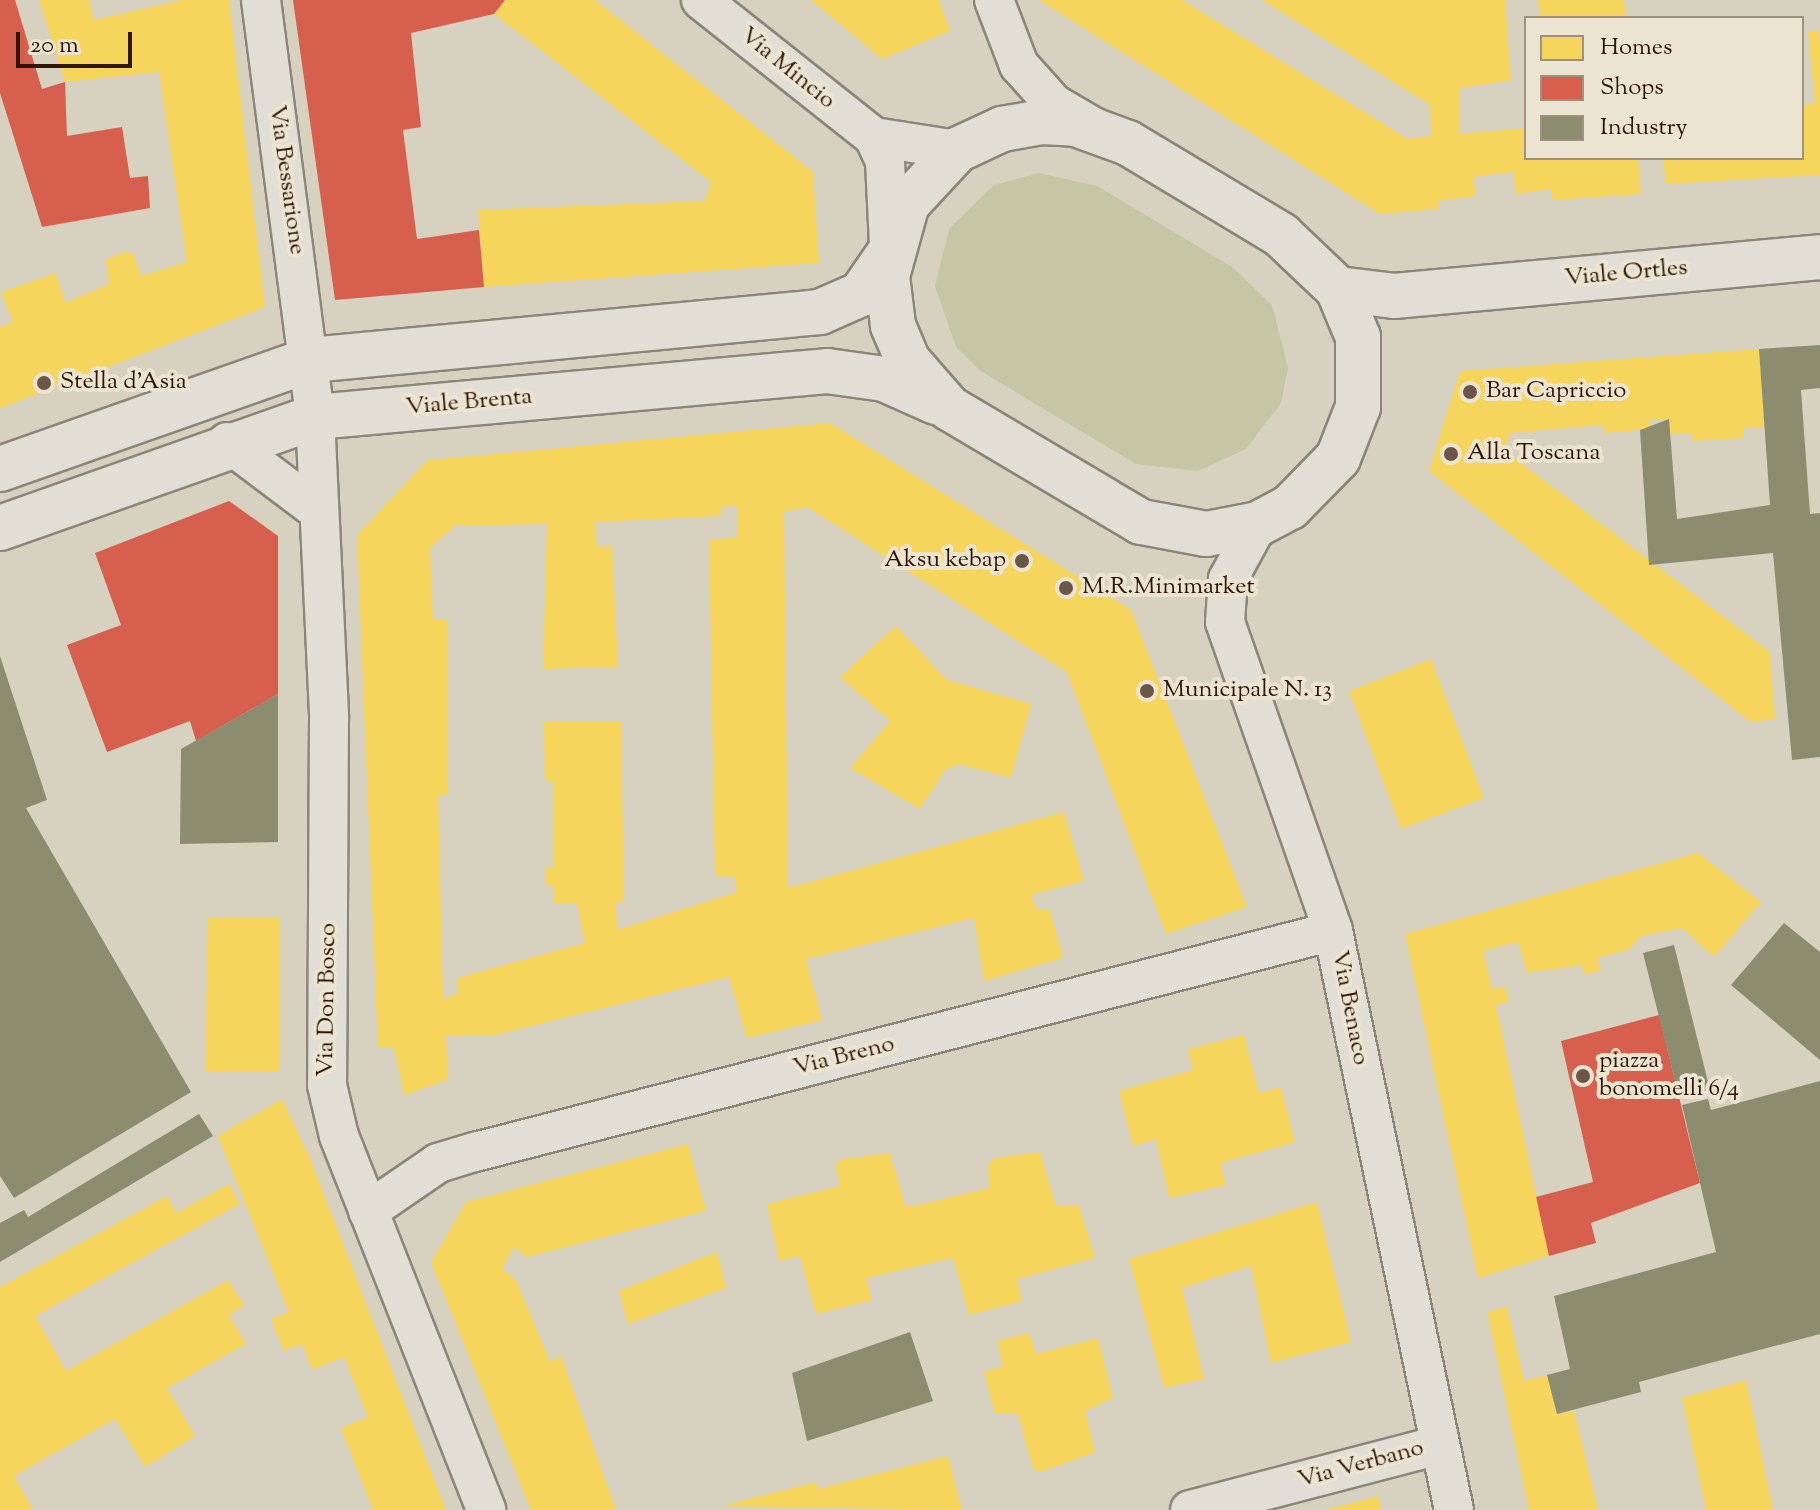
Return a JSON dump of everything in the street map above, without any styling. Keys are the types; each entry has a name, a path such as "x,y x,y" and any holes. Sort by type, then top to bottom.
{"street":[{"name":"Via Bessarione","path":"261,0 310,360"},
{"name":"Via Mincio","path":"701,0 874,137 957,150"},
{"path":"874,137 885,161 890,252 888,301 898,340 922,382 949,408 1141,522 1206,534 1258,524 1308,493 1338,458 1358,407 1362,362 1338,289 1281,235 1064,112 1031,80 994,0"},
{"path":"0,469 310,360 820,312 861,294 890,252 907,204 957,150 1021,124 1100,131"},
{"name":"Viale Ortles","path":"1338,289 1432,292 1820,257"},
{"name":"Viale Ortles","path":"1362,362 1389,317 1432,292"},
{"name":"Via Don Bosco","path":"310,360 329,719 327,1085 368,1211 486,1510"},
{"name":"Viale Brenta","path":"0,528 227,442 315,417 827,371 884,379 949,408"},
{"path":"227,442 316,509"},
{"name":"Via Benaco","path":"1258,524 1228,579 1225,622 1333,931 1454,1510"},
{"name":"Via Breno","path":"368,1211 438,1163 475,1152 1333,931"},
{"name":"Via Verbano","path":"1190,1510 1439,1445"}],"green space":[{"path":"1039,173 1097,186 1232,267 1272,305 1288,368 1281,403 1246,449 1198,471 1136,464 979,370 956,347 935,286 949,229 994,185"}],"building: Homes":[{"path":"39,0 89,0 94,20 182,0 229,0 265,307 0,408 0,327 13,322 1,292 56,273 65,303 109,284 106,260 123,252 133,253 141,276 187,262 159,72 65,82"},
{"path":"505,0 595,0 813,172 819,263 484,287 478,210 705,201 711,182 494,14"},
{"path":"811,0 939,0 950,31 882,59"},
{"path":"1039,0 1182,0 1408,139 1431,136 1430,105 1262,0 1505,0 1511,80 1460,88 1459,134 1524,128 1524,160 1638,160 1641,194 1551,200 1551,189 1516,194 1513,172 1473,177 1476,196 1437,201 1439,209 1380,214"},
{"path":"1538,0 1624,0 1626,16 1540,16"},
{"path":"1820,30 1820,175 1666,184 1663,160 1804,160 1804,105 1815,103 1808,32"},
{"path":"1759,349 1765,427 1744,428 1744,438 1693,441 1692,433 1670,434 1669,419 1650,420 1651,429 1603,433 1603,425 1510,433 1504,450 1770,652 1775,719 1751,722 1429,471 1460,371"},
{"path":"830,423 1131,610 1247,907 1166,934 1067,672 807,507 784,512 788,888 1064,812 1084,881 1031,895 1037,910 1050,910 1063,958 984,981 974,918 806,959 822,1020 747,1038 729,977 491,1036 446,1036 448,1080 404,1095 394,1048 378,1048 357,535 428,460","holes":["738,506 737,537 709,540 715,876 735,877 737,892 617,930 616,903 624,901 621,722 544,721 545,781 553,782 553,868 545,868 545,886 553,886 553,903 577,904 585,943 457,978 458,993 443,1000 438,796 448,796 447,620 433,619 430,548 454,526 547,524 543,669 618,667 612,546 597,547 595,522 721,516 720,507"]},
{"path":"896,626 947,680 1031,704 1011,778 958,764 945,770 920,809 850,768 890,721 840,677"},
{"path":"1431,659 1484,798 1401,829 1349,691"},
{"path":"1698,853 1761,902 1714,957 1682,928 1641,936 1628,950 1597,958 1601,970 1584,975 1582,965 1527,973 1518,942 1483,951 1492,989 1505,987 1509,1002 1496,1005 1549,1256 1478,1278 1405,934"},
{"path":"207,918 280,918 280,1071 206,1071"},
{"path":"1244,1035 1259,1093 1281,1087 1295,1142 1220,1163 1226,1185 1169,1198 1156,1139 1133,1146 1119,1091 1193,1070 1188,1049"},
{"path":"282,1099 311,1161 446,1510 373,1510 341,1428 368,1417 344,1357 312,1370 302,1344 284,1351 271,1319 289,1312 218,1136"},
{"path":"688,1144 706,1211 527,1257 514,1247 502,1269 516,1280 550,1362 561,1356 616,1510 531,1510 431,1262 466,1202"},
{"path":"1040,1152 1056,1206 1079,1205 1095,1258 1017,1279 1022,1301 969,1315 953,1258 866,1278 872,1300 816,1314 800,1256 779,1261 767,1204 840,1186 835,1165 842,1159 890,1153 905,1205 918,1205 989,1188 988,1165 995,1158"},
{"path":"229,1184 240,1204 35,1316 66,1371 228,1280 244,1305 229,1315 246,1344 167,1388 195,1436 145,1467 115,1419 14,1476 33,1510 0,1510 0,1287 167,1196 176,1213"},
{"path":"1317,1202 1351,1342 1271,1363 1251,1266 1182,1288 1204,1379 1164,1388 1129,1259"},
{"path":"717,1252 726,1288 628,1324 619,1291"},
{"path":"1507,1307 1524,1381 1547,1375 1557,1414 1574,1411 1598,1510 1529,1510 1487,1312"},
{"path":"1029,1333 1036,1354 1098,1338 1113,1398 1085,1411 1095,1452 1041,1472 1033,1469 1018,1414 995,1414 984,1372 1003,1366 997,1341"},
{"path":"1746,1380 1773,1510 1706,1510 1682,1398"},
{"path":"948,1456 962,1510 721,1506 816,1482 818,1489"},
{"path":"1378,1496 1381,1510 1329,1510 1329,1509"}],"building: Shops":[{"path":"0,0 15,0 42,89 65,82 67,136 122,127 130,178 148,176 150,208 42,227 0,93"},
{"path":"293,0 505,0 494,14 411,33 421,127 403,130 417,239 479,230 484,287 335,300"},
{"path":"229,501 278,536 278,694 196,741 190,721 107,752 67,645 121,625 95,553"},
{"path":"1659,1015 1700,1183 1591,1223 1596,1243 1549,1256 1536,1197 1593,1182 1561,1041"}],"building: Industry":[{"path":"1820,345 1820,388 1801,390 1810,514 1820,513 1820,757 1792,760 1773,553 1649,565 1640,430 1669,419 1677,519 1770,505 1759,349"},
{"path":"0,656 47,800 26,808 191,1092 14,1198 0,1176"},
{"path":"278,694 278,842 180,844 181,749"},
{"path":"1784,923 1820,952 1820,1060 1731,985"},
{"path":"1674,945 1710,1090 1679,1097 1643,953"},
{"path":"1820,1081 1820,1334 1639,1382 1641,1392 1557,1414 1547,1375 1570,1369 1554,1296 1716,1252 1682,1105 1708,1099 1711,1110"},
{"path":"199,1114 213,1136 0,1262 0,1223 24,1210 28,1217"},
{"path":"910,1332 933,1401 807,1441 792,1373"}],"place":[{"name":"Stella d'Asia","path":"44,383"},
{"name":"Bar Capriccio","path":"1470,392"},
{"name":"Alla Toscana","path":"1451,454"},
{"name":"Aksu kebap","path":"1022,561"},
{"name":"M.R.Minimarket","path":"1066,588"},
{"name":"Municipale N. 13","path":"1147,691"},
{"name":"piazza bonomelli 6/4","path":"1583,1076"}]}
